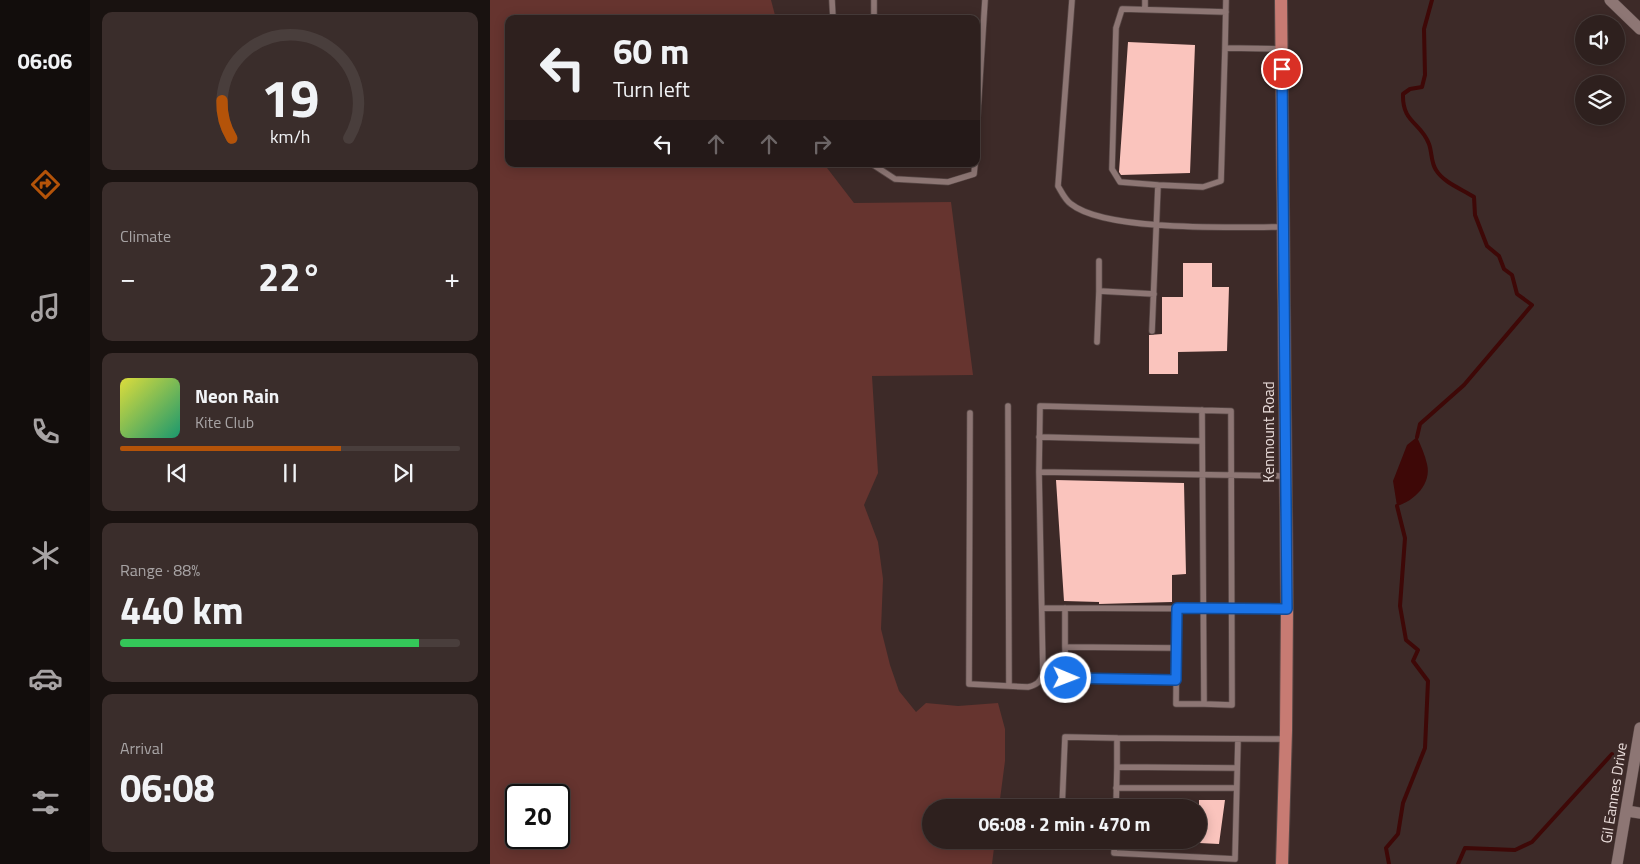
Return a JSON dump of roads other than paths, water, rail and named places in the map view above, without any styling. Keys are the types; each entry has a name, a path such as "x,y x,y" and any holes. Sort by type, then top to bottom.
{"main road":[{"name":"Kenmount Road","path":"1281,0 1287,609 1286,739 1282,864"}],"street":[{"path":"1610,0 1640,29"},
{"name":"Gil Eannes Drive","path":"1617,864 1640,728"},
{"path":"1627,811 1640,813"}],"lane":[{"path":"832,0 833,15"},
{"path":"874,0 874,15"},
{"path":"980,78 985,0"},
{"path":"1072,0 1058,186 1070,204 1090,215 1138,223 1284,227"},
{"path":"1145,0 1145,9"},
{"path":"1226,0 1226,12 1221,181 1203,187 1120,182 1112,169 1116,28 1122,9 1226,12"},
{"path":"1225,48 1282,49"},
{"path":"877,167 895,179 948,182 974,174 975,167"},
{"path":"1152,331 1158,185"},
{"path":"1098,342 1099,261"},
{"path":"1099,291 1154,294"},
{"path":"1008,406 1009,686"},
{"path":"970,413 969,684 1034,686 1041,681 1043,674 1039,472 1040,406 1231,411 1232,704 1176,704 1177,608"},
{"path":"1202,410 1204,704"},
{"path":"1039,437 1201,441"},
{"path":"1039,472 1286,476"},
{"path":"1042,608 1287,609"},
{"path":"1065,608 1066,678 1176,680"},
{"path":"1065,647 1176,648"},
{"path":"1062,799 1065,737 1286,739"},
{"path":"1116,799 1117,738"},
{"path":"1114,849 1114,853 1235,859 1238,739"},
{"path":"1117,767 1236,768"},
{"path":"1116,788 1236,788"}],"waterway":[{"path":"1417,437 1420,424 1464,385 1532,305 1517,294 1512,275 1504,269 1499,256 1487,246 1475,215 1474,197 1439,175 1433,164 1426,137 1406,111 1403,94 1410,89 1422,87 1425,75 1424,29 1432,0"},
{"path":"1389,864 1386,848 1398,834 1403,803 1425,748 1428,681 1413,661 1418,650 1406,640 1400,606 1405,538 1397,506"},
{"path":"1458,864 1465,848 1515,850 1532,842 1612,754"}]}
